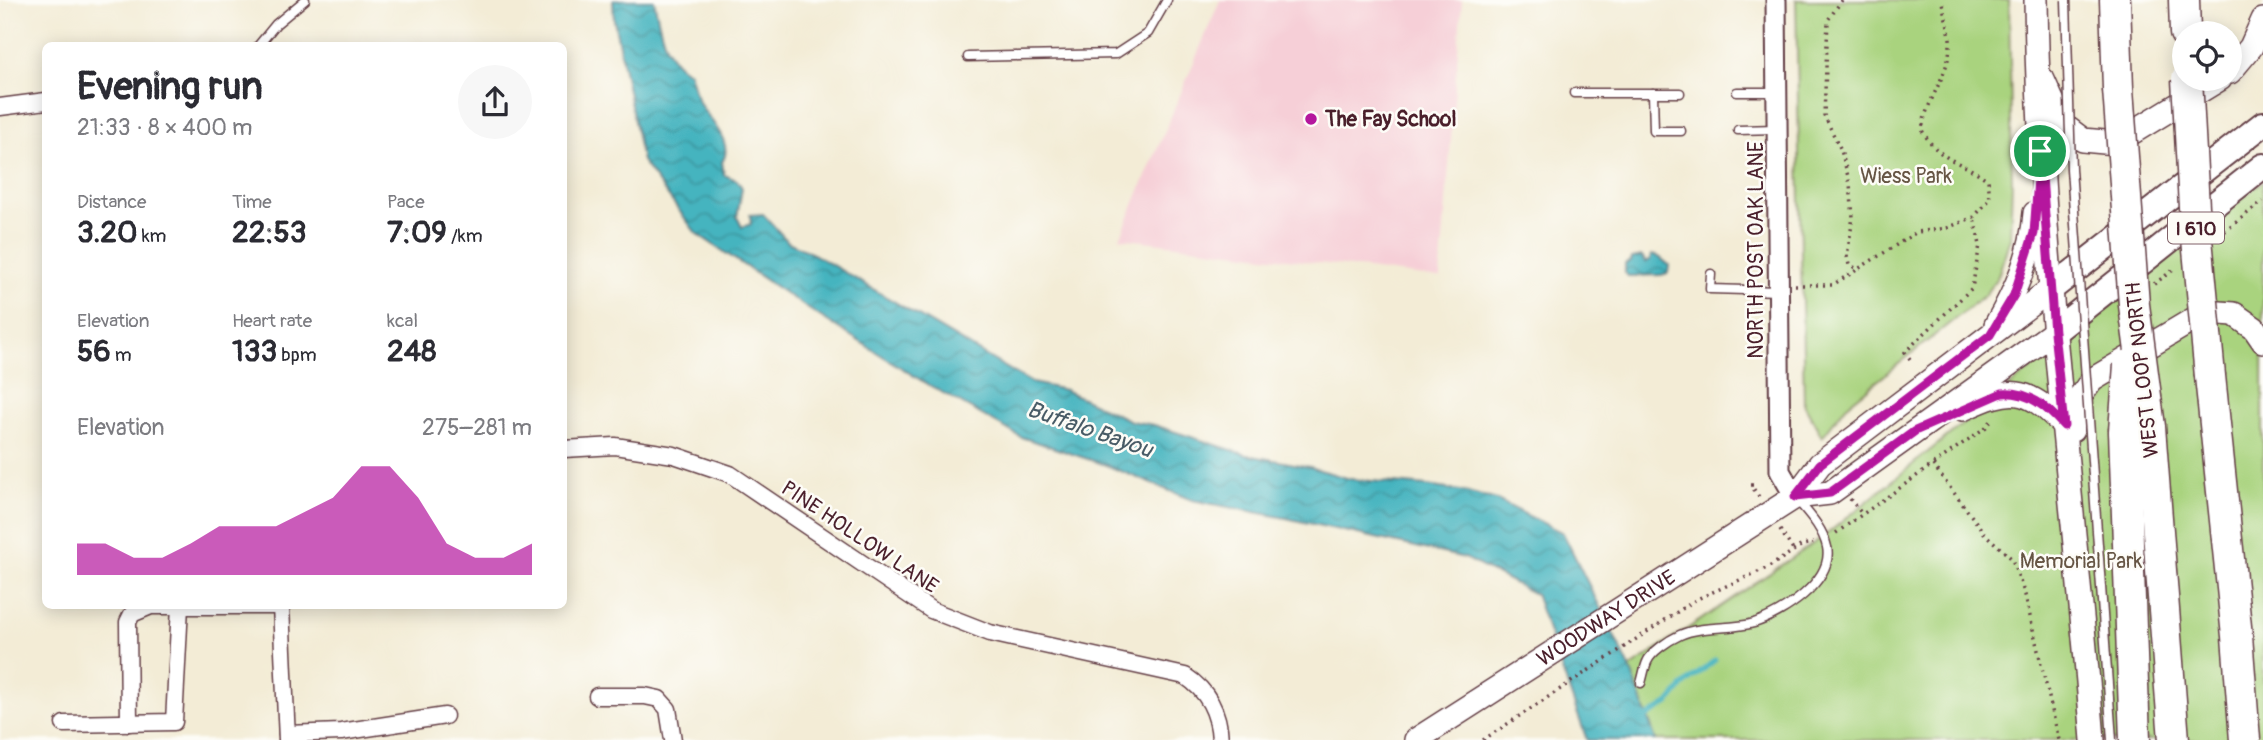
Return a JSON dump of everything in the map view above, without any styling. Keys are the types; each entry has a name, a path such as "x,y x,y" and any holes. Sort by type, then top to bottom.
{"highway":[{"name":"WEST LOOP NORTH","path":"2115,0 2118,89 2141,297 2137,429 2174,740"},
{"path":"2184,0 2185,21"},
{"name":"I 610","path":"2188,91 2194,207 2245,740"},
{"path":"2135,740 2137,429"}],"main road":[{"path":"2036,0 2040,151 2054,332 2093,740"},
{"path":"2242,58 2251,47 2263,20"},
{"path":"2037,67 2063,125 2083,140 2116,143 2200,91"},
{"name":"WOODWAY DRIVE","path":"1416,740 1795,497 1820,464 2263,124"},
{"path":"1990,335 2014,295 2034,233 2040,151"},
{"name":"WOODWAY DRIVE","path":"1795,497 1830,493 2054,332 2263,166"},
{"path":"2068,459 2077,401 2092,380 2206,312 2234,314 2254,328 2263,341"},
{"path":"1915,431 1985,399 2015,392 2032,398 2049,410 2064,426"}],"street":[{"name":"NORTH POST OAK LANE","path":"1776,0 1780,471 1795,497"},
{"path":"0,107 42,102"},
{"name":"PINE HOLLOW LANE","path":"567,449 627,447 674,455 730,474 932,610 1002,636 1185,676 1197,684 1215,709 1220,740"},
{"path":"129,723 128,622 132,614 140,609"},
{"path":"64,724 174,722 180,609"},
{"path":"281,609 287,737 341,732 445,716"},
{"path":"597,696 645,696 659,699 668,709 673,740"}],"lane":[{"path":"261,42 276,24 305,0"},
{"path":"968,57 1116,54 1148,33 1167,0"},
{"path":"2066,0 2071,169 2112,740"},
{"path":"1737,92 1777,92"},
{"path":"1574,93 1680,93"},
{"path":"1653,93 1654,131 1681,131"},
{"path":"1738,130 1778,129"},
{"path":"1711,274 1710,289 1779,288"},
{"path":"1641,683 1647,661 1678,636 1694,631 1753,623 1778,612 1804,595 1822,576 1828,560 1825,541 1816,523 1795,497"}],"path":[{"path":"1842,0 1828,20 1824,115 1841,150 1850,184 1853,217 1847,256 1849,265 1858,270"},
{"path":"1779,288 1832,285 1917,232 1947,228 1974,217 1990,199 1988,180 1972,168 1952,162 1940,153 1928,142 1922,130 1929,101 1942,82 1951,42 1942,0"},
{"path":"2214,240 2263,201"},
{"path":"1910,359 1905,352 1972,288 1980,245 1974,217"},
{"path":"2141,297 2181,264"},
{"path":"1483,740 1697,600 1769,567 1802,545 1825,541 1986,427 1994,418"},
{"path":"1933,465 1985,534 2012,559 2025,595 2059,740"},
{"path":"1785,537 1794,550"}],"shaded area":[{"name":"The Fay School","path":"1220,0 1462,0 1440,278 1120,238"}],"green space":[{"name":"Wiess Park","path":"1796,0 2009,0 2012,182 2010,238 1998,276 1985,295 1846,406 1822,437 1804,404"},
{"name":"Memorial Park","path":"2263,181 2263,740 1656,740 1630,668 1823,537"}],"water":[{"name":"Buffalo Bayou","path":"613,0 654,0 668,51 680,67 689,72 700,104 723,140 724,175 737,180 742,188 737,217 742,227 751,224 750,215 763,214 788,242 815,255 1032,383 1065,390 1131,421 1154,425 1247,455 1310,467 1350,479 1467,492 1497,500 1563,533 1630,668 1656,740 1587,740 1535,594 1465,558 1192,500 1106,465 1021,437 922,381 696,233 642,161 614,20"},
{"path":"1651,255 1659,257 1669,265 1668,273 1628,276 1625,273 1625,264 1631,262 1632,258 1642,256 1646,262"}],"waterway":[{"path":"1642,720 1669,703 1682,687 1715,660"}],"place":[{"name":"The Fay School","path":"1311,119"}],"route":[{"path":"2040,151 2064,426 2049,410 2032,398 2015,392 2002,393 1915,431 1830,493 1795,497 1820,464 1990,335 2014,295 2034,233 2040,151"}]}
